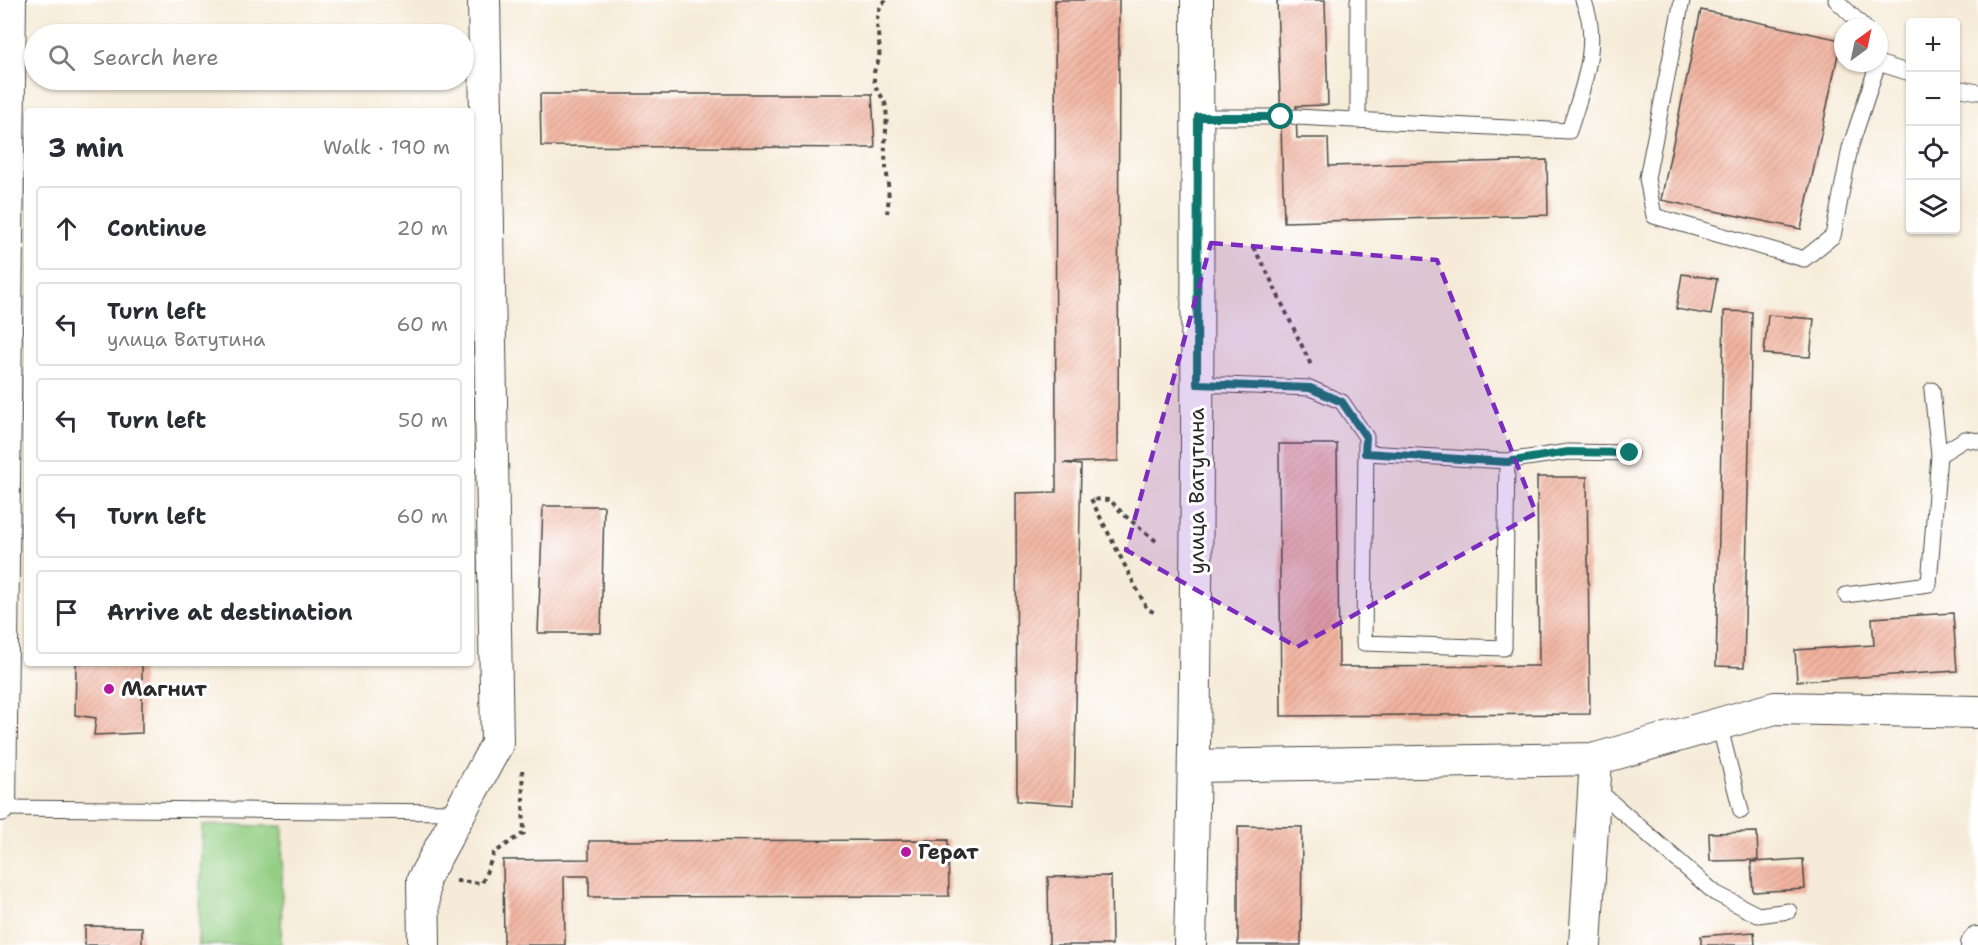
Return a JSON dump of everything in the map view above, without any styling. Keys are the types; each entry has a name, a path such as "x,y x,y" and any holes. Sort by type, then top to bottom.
{"street":[{"path":"0,806 10,0"},
{"path":"424,945 423,880 497,744 484,0"},
{"name":"улица Ватутина","path":"1190,945 1198,435 1197,0"},
{"path":"1194,766 1595,773 1719,724 1775,708 1978,712"},
{"path":"1585,945 1595,773"}],"lane":[{"path":"1358,0 1358,121"},
{"path":"1198,117 1288,117 1569,130 1587,68 1591,42 1591,23 1583,0"},
{"path":"1682,0 1647,178 1654,216 1804,259 1833,236 1850,148 1878,63 1908,72"},
{"path":"1836,0 1855,18"},
{"path":"1960,89 1978,92"},
{"path":"1197,384 1310,388 1342,402 1366,437 1364,643 1503,648 1507,462"},
{"path":"1846,595 1929,584 1939,455 1932,390"},
{"path":"1939,455 1965,438 1978,441"},
{"path":"1365,453 1507,462 1568,452 1630,453"},
{"path":"1719,724 1742,811"},
{"path":"1595,773 1715,893 1758,915 1789,911"},
{"path":"0,806 460,812"}],"path":[{"path":"886,0 879,7 876,27 879,57 874,73 876,90 884,101 885,154 889,182 887,213"},
{"path":"1253,247 1326,395"},
{"path":"1156,542 1110,500 1091,499 1147,609 1156,613"},
{"path":"423,880 482,883 494,853 524,833 522,764"}],"highlighted area":[{"path":"1211,243 1437,260 1536,513 1297,647 1126,550"}],"green space":[{"path":"202,825 283,826 281,945 198,945"}],"building":[{"path":"1055,0 1119,0 1118,461 1063,463 1081,465 1074,805 1017,801 1016,493 1056,492"},
{"path":"1277,0 1325,0 1328,105 1296,106 1296,117 1297,138 1328,138 1329,166 1547,160 1548,215 1284,222"},
{"path":"1701,10 1834,38 1834,72 1801,229 1661,200"},
{"path":"540,94 872,94 875,148 541,146"},
{"path":"1682,274 1717,279 1711,315 1676,309"},
{"path":"1724,311 1752,312 1744,667 1716,666"},
{"path":"1768,315 1814,319 1810,357 1764,354"},
{"path":"1279,444 1337,444 1339,667 1539,666 1537,477 1587,477 1590,714 1281,716"},
{"path":"543,506 604,506 601,633 538,633"},
{"path":"1953,613 1957,671 1797,681 1795,650 1874,645 1872,618"},
{"name":"Магнит","path":"76,666 142,666 142,733 94,735 96,718 75,715"},
{"path":"1238,826 1302,827 1301,945 1238,945"},
{"path":"1757,832 1758,860 1710,861 1709,833"},
{"path":"948,840 949,896 589,897 589,876 564,876 565,945 504,945 503,860 589,859 589,841"},
{"path":"1803,859 1805,889 1753,892 1751,862"},
{"path":"1111,876 1112,945 1049,945 1048,877"},
{"path":"85,926 142,927 142,945 85,945"},
{"path":"1754,932 1755,945 1701,945 1701,936"}],"place":[{"name":"Магнит","path":"109,689"},
{"name":"Герат","path":"906,852"}],"route":[{"path":"1281,117 1198,117 1197,384 1310,388 1342,402 1366,437 1365,453 1507,462 1568,452 1630,453"}]}
